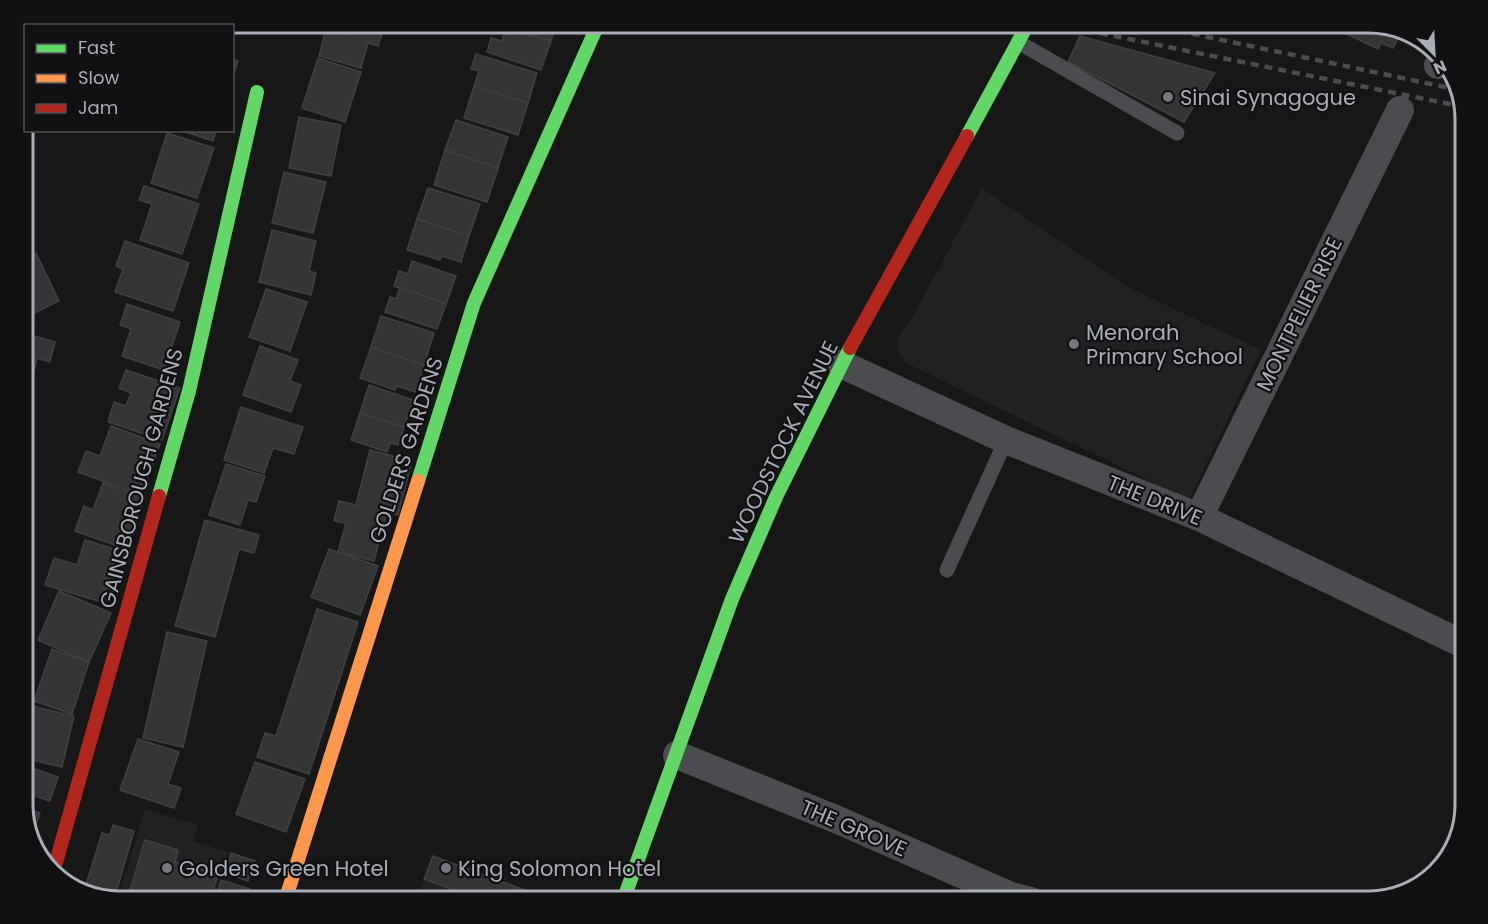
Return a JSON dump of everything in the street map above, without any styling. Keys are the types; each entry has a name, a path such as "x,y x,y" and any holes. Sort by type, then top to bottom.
{"street":[{"name":"GOLDERS GARDENS","path":"288,891 474,303 593,33"},
{"name":"WOODSTOCK AVENUE","path":"627,891 692,707 737,589 777,497 841,364 1023,33"},
{"name":"GAINSBOROUGH GARDENS","path":"56,863 189,391 257,92"},
{"name":"MONTPELIER RISE","path":"1199,517 1400,110"},
{"name":"THE DRIVE","path":"841,364 1006,440 1199,517 1455,640"},
{"name":"THE GROVE","path":"677,754 838,820 1000,891"}],"lane":[{"path":"1018,42 1177,133"},
{"path":"947,570 1006,440"}],"shaded area":[{"name":"Menorah Primary School","path":"982,188 1128,287 1261,350 1189,500 906,363 899,353 898,338 912,318"},
{"path":"145,809 198,825 193,841 228,852 215,891 120,891"},
{"name":"King Solomon Hotel","path":"433,856 527,891 420,891"}],"building":[{"path":"325,33 382,33 378,46 368,43 361,68 319,56"},
{"path":"504,33 525,33 551,41 541,70 487,52 491,38 502,41"},
{"path":"525,33 554,33 551,41"},
{"path":"1345,33 1380,34 1398,38 1393,48 1381,43 1378,49"},
{"name":"Sinai Synagogue","path":"1080,36 1215,73 1184,122 1068,62"},
{"path":"476,54 537,73 528,103 474,86 479,71 471,69"},
{"path":"318,58 361,72 345,122 302,108"},
{"path":"234,60 238,61 234,73"},
{"path":"474,86 528,103 518,135 464,118"},
{"path":"299,117 341,125 331,176 289,168"},
{"path":"456,120 508,137 498,168 445,150"},
{"path":"186,132 215,132 213,141"},
{"path":"167,133 214,148 197,198 151,183"},
{"path":"445,150 498,168 487,202 434,185"},
{"path":"284,172 326,182 313,233 272,223"},
{"path":"144,186 199,204 182,254 140,240 152,204 139,200"},
{"path":"428,188 480,204 469,236 417,219"},
{"path":"417,219 469,236 461,262 442,256 440,260 407,250"},
{"path":"272,230 316,241 309,271 316,273 311,295 259,282"},
{"path":"125,241 189,263 173,311 115,292 123,269 116,266"},
{"path":"36,253 59,301 33,314 33,255"},
{"path":"412,261 456,276 446,304 394,286 399,271 408,274"},
{"path":"400,287 446,304 437,329 385,312 390,297 396,299"},
{"path":"266,289 307,302 290,351 249,337"},
{"path":"127,304 180,322 164,370 122,356 131,329 120,325"},
{"path":"381,316 434,333 424,365 371,347"},
{"path":"33,336 55,342 50,362 37,358 33,375"},
{"path":"260,346 298,360 290,381 301,385 291,412 243,395"},
{"path":"371,347 424,365 415,392 397,386 395,390 360,378"},
{"path":"126,370 180,388 162,440 108,422 114,402 126,406 131,393 119,388"},
{"path":"369,385 413,400 404,427 360,413"},
{"path":"241,407 303,427 294,454 273,448 264,473 224,460"},
{"path":"360,413 404,427 398,445 390,443 387,452 351,440"},
{"path":"111,426 160,444 141,495 78,472 86,451 100,456"},
{"path":"370,450 412,461 398,515 387,512 374,561 338,552 346,523 334,521 339,501 356,505"},
{"path":"226,464 265,476 256,502 248,500 240,525 209,515"},
{"path":"103,483 144,498 126,549 75,531 84,506 93,510"},
{"path":"205,520 259,535 254,553 239,549 215,637 175,626"},
{"path":"85,540 124,552 108,604 45,585 54,558 77,565"},
{"path":"329,549 378,566 360,615 311,597"},
{"path":"59,591 111,613 89,662 38,640"},
{"path":"317,609 358,622 309,774 257,757 265,733 276,736"},
{"path":"167,632 207,641 183,747 143,738"},
{"path":"52,649 89,662 72,714 34,701"},
{"path":"33,706 74,716 62,767 33,760"},
{"path":"138,739 179,752 168,784 181,788 174,808 120,790"},
{"path":"255,762 305,779 286,832 236,814"},
{"path":"33,768 58,777 50,801 33,795"},
{"path":"33,811 40,813 36,825"},
{"path":"113,825 134,831 117,891 86,884 102,833 110,835"},
{"name":"Golders Green Hotel","path":"145,840 178,850 175,862 218,874 213,891 130,891"},
{"path":"231,853 255,861 248,881 225,873"},
{"name":"King Solomon Hotel","path":"433,856 527,891 457,891 424,879"},
{"path":"221,880 250,889 249,891 217,891"}],"railway":[{"path":"1099,33 1454,105"},
{"path":"1189,33 1449,88"}],"traffic: fast":[{"path":"418,481 474,303 594,33"},
{"path":"967,136 1023,33"},
{"path":"159,496 189,391 257,92"},
{"path":"627,891 732,599 776,497 850,348"}],"traffic: slow":[{"path":"288,891 418,481"}],"traffic: jam":[{"path":"850,348 967,136"},
{"path":"56,863 159,496"}],"place":[{"name":"Sinai Synagogue","path":"1168,97"},
{"name":"Menorah Primary School","path":"1074,344"},
{"name":"Golders Green Hotel","path":"167,868"},
{"name":"King Solomon Hotel","path":"446,868"}]}
